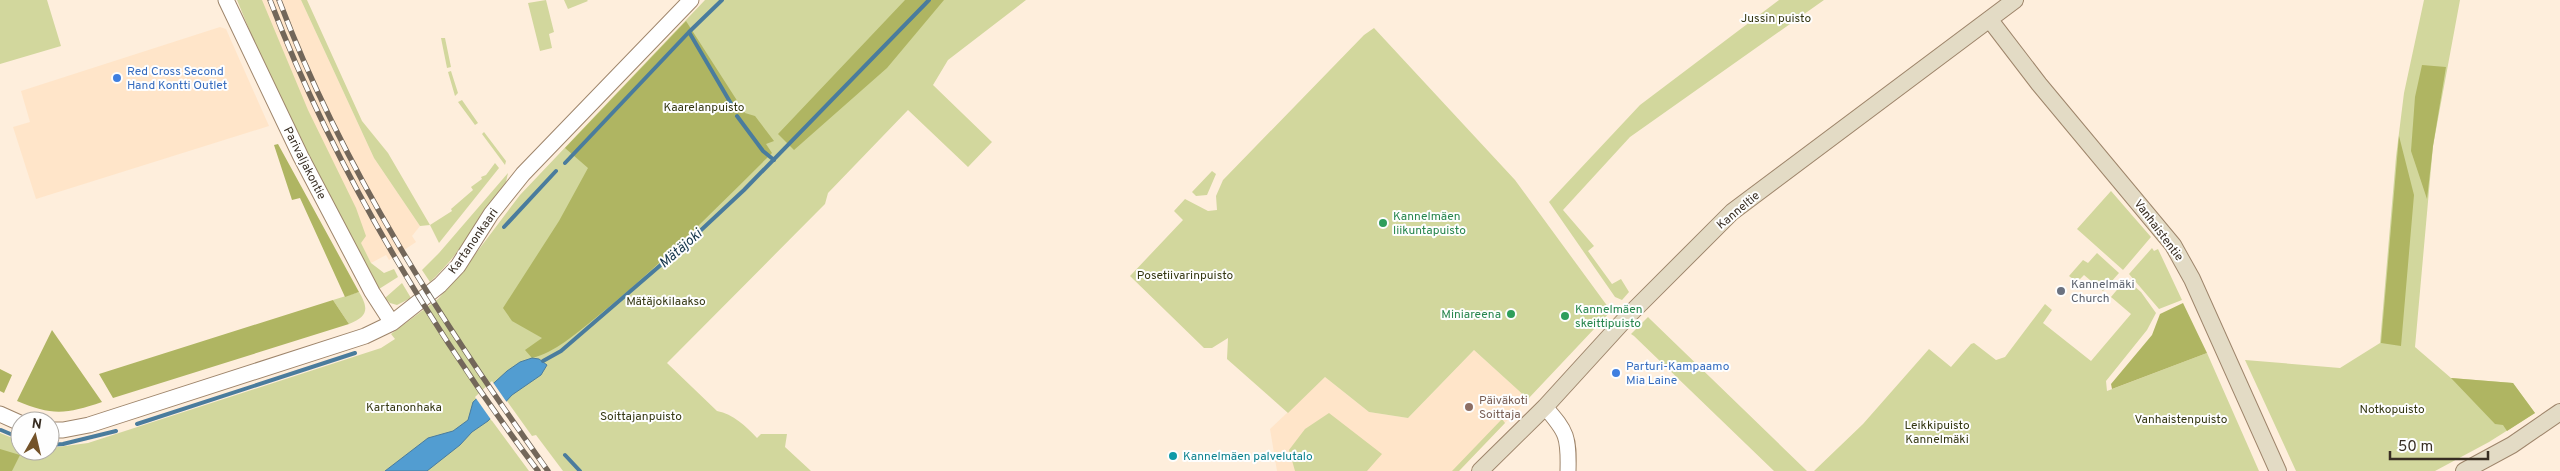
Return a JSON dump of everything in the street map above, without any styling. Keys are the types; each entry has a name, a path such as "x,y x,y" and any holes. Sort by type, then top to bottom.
{"main road":[{"name":"Kanneltie","path":"1480,471 1545,407 1628,316 1732,212 2015,0"},
{"name":"Vanhaistentie","path":"1990,20 2039,84 2173,245 2192,279 2278,471"},
{"path":"2464,471 2512,445 2560,412"}],"street":[{"name":"Parivaljakontie","path":"226,0 301,157 372,292 392,323"},
{"name":"Kartanonkaari","path":"60,430 89,425 365,336 392,323 433,290 458,266 492,214 522,174 691,0"},
{"path":"1545,407 1566,434 1569,449 1568,471"}],"shaded area":[{"path":"245,0 301,0 374,158 420,226 412,236 416,242 389,260 386,255 371,263 319,164"},
{"path":"220,27 226,29 269,126 36,199 13,127 30,122 21,91"},
{"name":"Päiväkoti Soittaja","path":"1474,350 1528,399 1459,471 1277,471 1270,429 1325,377 1369,412 1408,418"}],"green space":[{"path":"0,0 47,0 61,46 0,64"},
{"path":"237,0 262,0 308,110 356,208 366,236 361,243 371,263 384,273 394,269 398,277 379,289 340,219 304,147 252,37"},
{"path":"301,0 307,0 362,121 388,153 430,225 420,226 374,158"},
{"path":"546,0 554,32 549,34 552,48 540,51 528,3"},
{"path":"564,0 587,0 588,1 568,9"},
{"path":"705,0 1026,0 948,60 933,85 992,142 968,167 908,110 828,193 825,204 667,363 717,411 739,421 757,438 761,434 787,434 785,447 811,471 563,471 536,435 532,436 494,383 476,399 529,471 0,471 0,433 10,437 10,461 60,461 60,447 88,443 381,348 395,339 391,334 438,299 461,273 520,195"},
{"path":"905,0 944,0 887,68 794,150 778,134"},
{"name":"Jussin puisto","path":"1779,0 1824,0 1630,137 1563,210 1594,246 1588,251 1612,284 1621,279 1629,292 1622,300 1615,297 1549,202 1640,105"},
{"name":"Notkopuisto","path":"2424,0 2460,0 2433,146 2415,347 2451,378 2513,383 2535,413 2489,442 2435,471 2296,471 2245,360 2340,368 2380,343 2396,157 2404,93"},
{"name":"Kaarelanpuisto","path":"686,21 745,113 755,116 774,141 766,144 772,153 685,239 617,301 565,342 549,352 532,358 525,350 542,338 512,321 503,308 559,221 588,168 565,148"},
{"name":"Kannelmäen liikuntapuisto","path":"1374,28 1515,180 1611,311 1528,399 1474,350 1408,418 1369,412 1325,377 1288,413 1227,359 1228,338 1212,348 1204,348 1130,276 1183,220 1174,211 1185,199 1208,211 1217,210 1216,196 1223,180 1364,35"},
{"path":"441,38 445,38 451,67 447,68"},
{"path":"2422,65 2446,67 2433,146 2427,199 2411,151 2415,97"},
{"path":"451,71 458,93 455,96 448,72"},
{"path":"462,100 478,123 475,125 458,102"},
{"path":"484,132 506,161 505,165 482,134"},
{"path":"2399,136 2414,195 2401,346 2381,343"},
{"path":"278,144 359,292 345,297 300,198 292,200 274,145"},
{"path":"495,163 499,168 439,243 430,225 452,211 451,209 473,190 471,187 482,179 481,177 486,175"},
{"path":"1212,171 1216,174 1207,195 1196,196 1192,192"},
{"path":"508,173 506,182 470,234 430,282 422,270"},
{"path":"2111,191 2151,237 2123,270 2077,229"},
{"path":"2152,248 2154,251 2158,249 2182,300 2159,309 2129,274"},
{"path":"2097,253 2119,273 2103,291 2084,275 2077,282 2069,276 2083,260 2088,263"},
{"name":"Vanhaistenpuisto","path":"2126,279 2141,292 2156,313 2147,330 2106,381 2107,391 2207,353 2259,471 1814,471 1863,424 1929,349 1951,367 1974,343 1996,360 2005,357 2045,304 2052,310 2043,323 2091,361 2131,314 2111,297"},
{"path":"402,283 411,298 397,305 390,303 385,298"},
{"path":"359,292 365,311 360,318 349,324 333,300"},
{"path":"333,300 349,324 113,398 99,374"},
{"path":"2183,303 2207,353 2112,389 2111,384 2152,335 2160,314"},
{"path":"1648,317 1807,471 1774,471 1631,334"},
{"path":"52,330 102,402 60,412 40,409 17,401"},
{"path":"0,369 12,375 4,393 0,391"},
{"path":"2451,378 2513,383 2535,413 2507,431 2503,425 2495,424"},
{"path":"1329,413 1382,454 1367,471 1295,471 1289,450 1305,429"},
{"path":"1502,419 1505,423 1459,471 1452,471"},
{"path":"0,449 10,452 10,461 17,461 12,471 0,471"}],"water":[{"path":"532,358 539,359 547,365 541,375 512,395 488,421 472,432 460,445 427,471 385,471 428,438 453,431 468,420 473,402 507,371 520,362"}],"pier":[{"path":"492,381 508,404 492,421 475,397"}],"waterway":[{"path":"722,0 689,32 733,107"},
{"name":"Mätäjoki","path":"543,361 561,351 699,232 744,190 929,0"},
{"path":"565,163 689,32"},
{"path":"737,116 763,151 774,160"},
{"path":"504,227 556,171"},
{"path":"137,424 355,353"},
{"path":"1,430 10,434"},
{"path":"60,444 116,431"},
{"path":"565,455 580,471"}],"railway":[{"path":"270,0 295,63 354,185 423,303 498,416 538,471"},
{"path":"279,0 333,125 398,244 471,359 548,471"}],"place":[{"name":"Red Cross Second Hand Kontti Outlet","path":"117,78"},
{"name":"Kannelmäen liikuntapuisto","path":"1383,223"},
{"name":"Kannelmäki Church","path":"2061,291"},
{"name":"Miniareena","path":"1511,314"},
{"name":"Kannelmäen skeittipuisto","path":"1565,316"},
{"name":"Parturi-Kampaamo Mia Laine","path":"1616,373"},
{"name":"Päiväkoti Soittaja","path":"1469,407"},
{"name":"Kannelmäen palvelutalo","path":"1173,456"}],"park label":[{"name":"Posetiivarinpuisto","path":"1185,275"},
{"name":"Mätäjokilaakso","path":"666,301"},
{"name":"Kartanonhaka","path":"404,407"},
{"name":"Soittajanpuisto","path":"641,416"},
{"name":"Leikkipuisto Kannelmäki","path":"1937,432"}]}
